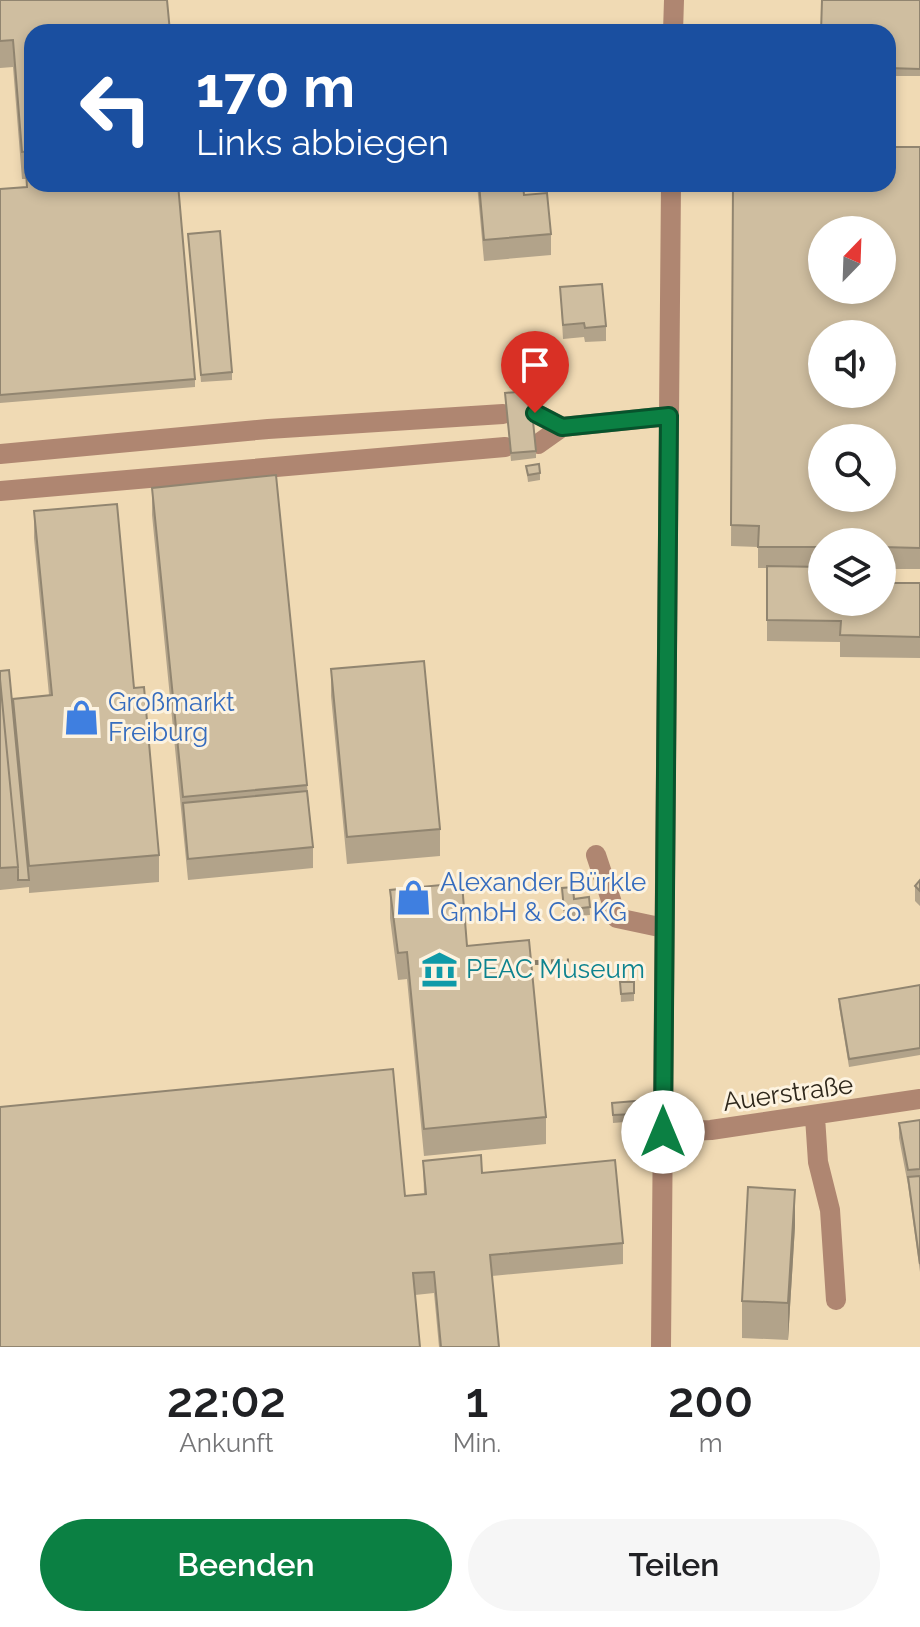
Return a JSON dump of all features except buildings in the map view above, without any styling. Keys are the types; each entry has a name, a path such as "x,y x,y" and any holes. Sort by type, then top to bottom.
{"street":[{"path":"673,24 674,0"},
{"path":"661,1347 671,192"},
{"path":"535,413 562,427"},
{"path":"0,454 268,429 503,414"},
{"path":"538,444 562,427 669,416"},
{"path":"0,491 505,447"},
{"path":"596,855 617,918 664,928"},
{"name":"Auerstraße","path":"663,1132 711,1130 815,1117 920,1099"},
{"path":"815,1117 818,1162 830,1210 836,1300"}],"path":[{"path":"512,964 569,961"}],"shaded area":[{"path":"0,0 920,0 920,1347 0,1347"}],"place":[{"name":"Großmarkt Freiburg","path":"82,717"},
{"name":"Alexander Bürkle GmbH & Co. KG","path":"414,897"},
{"name":"PEAC Museum","path":"440,969"}],"route":[{"path":"535,413 562,427 669,416 663,1132"}]}
